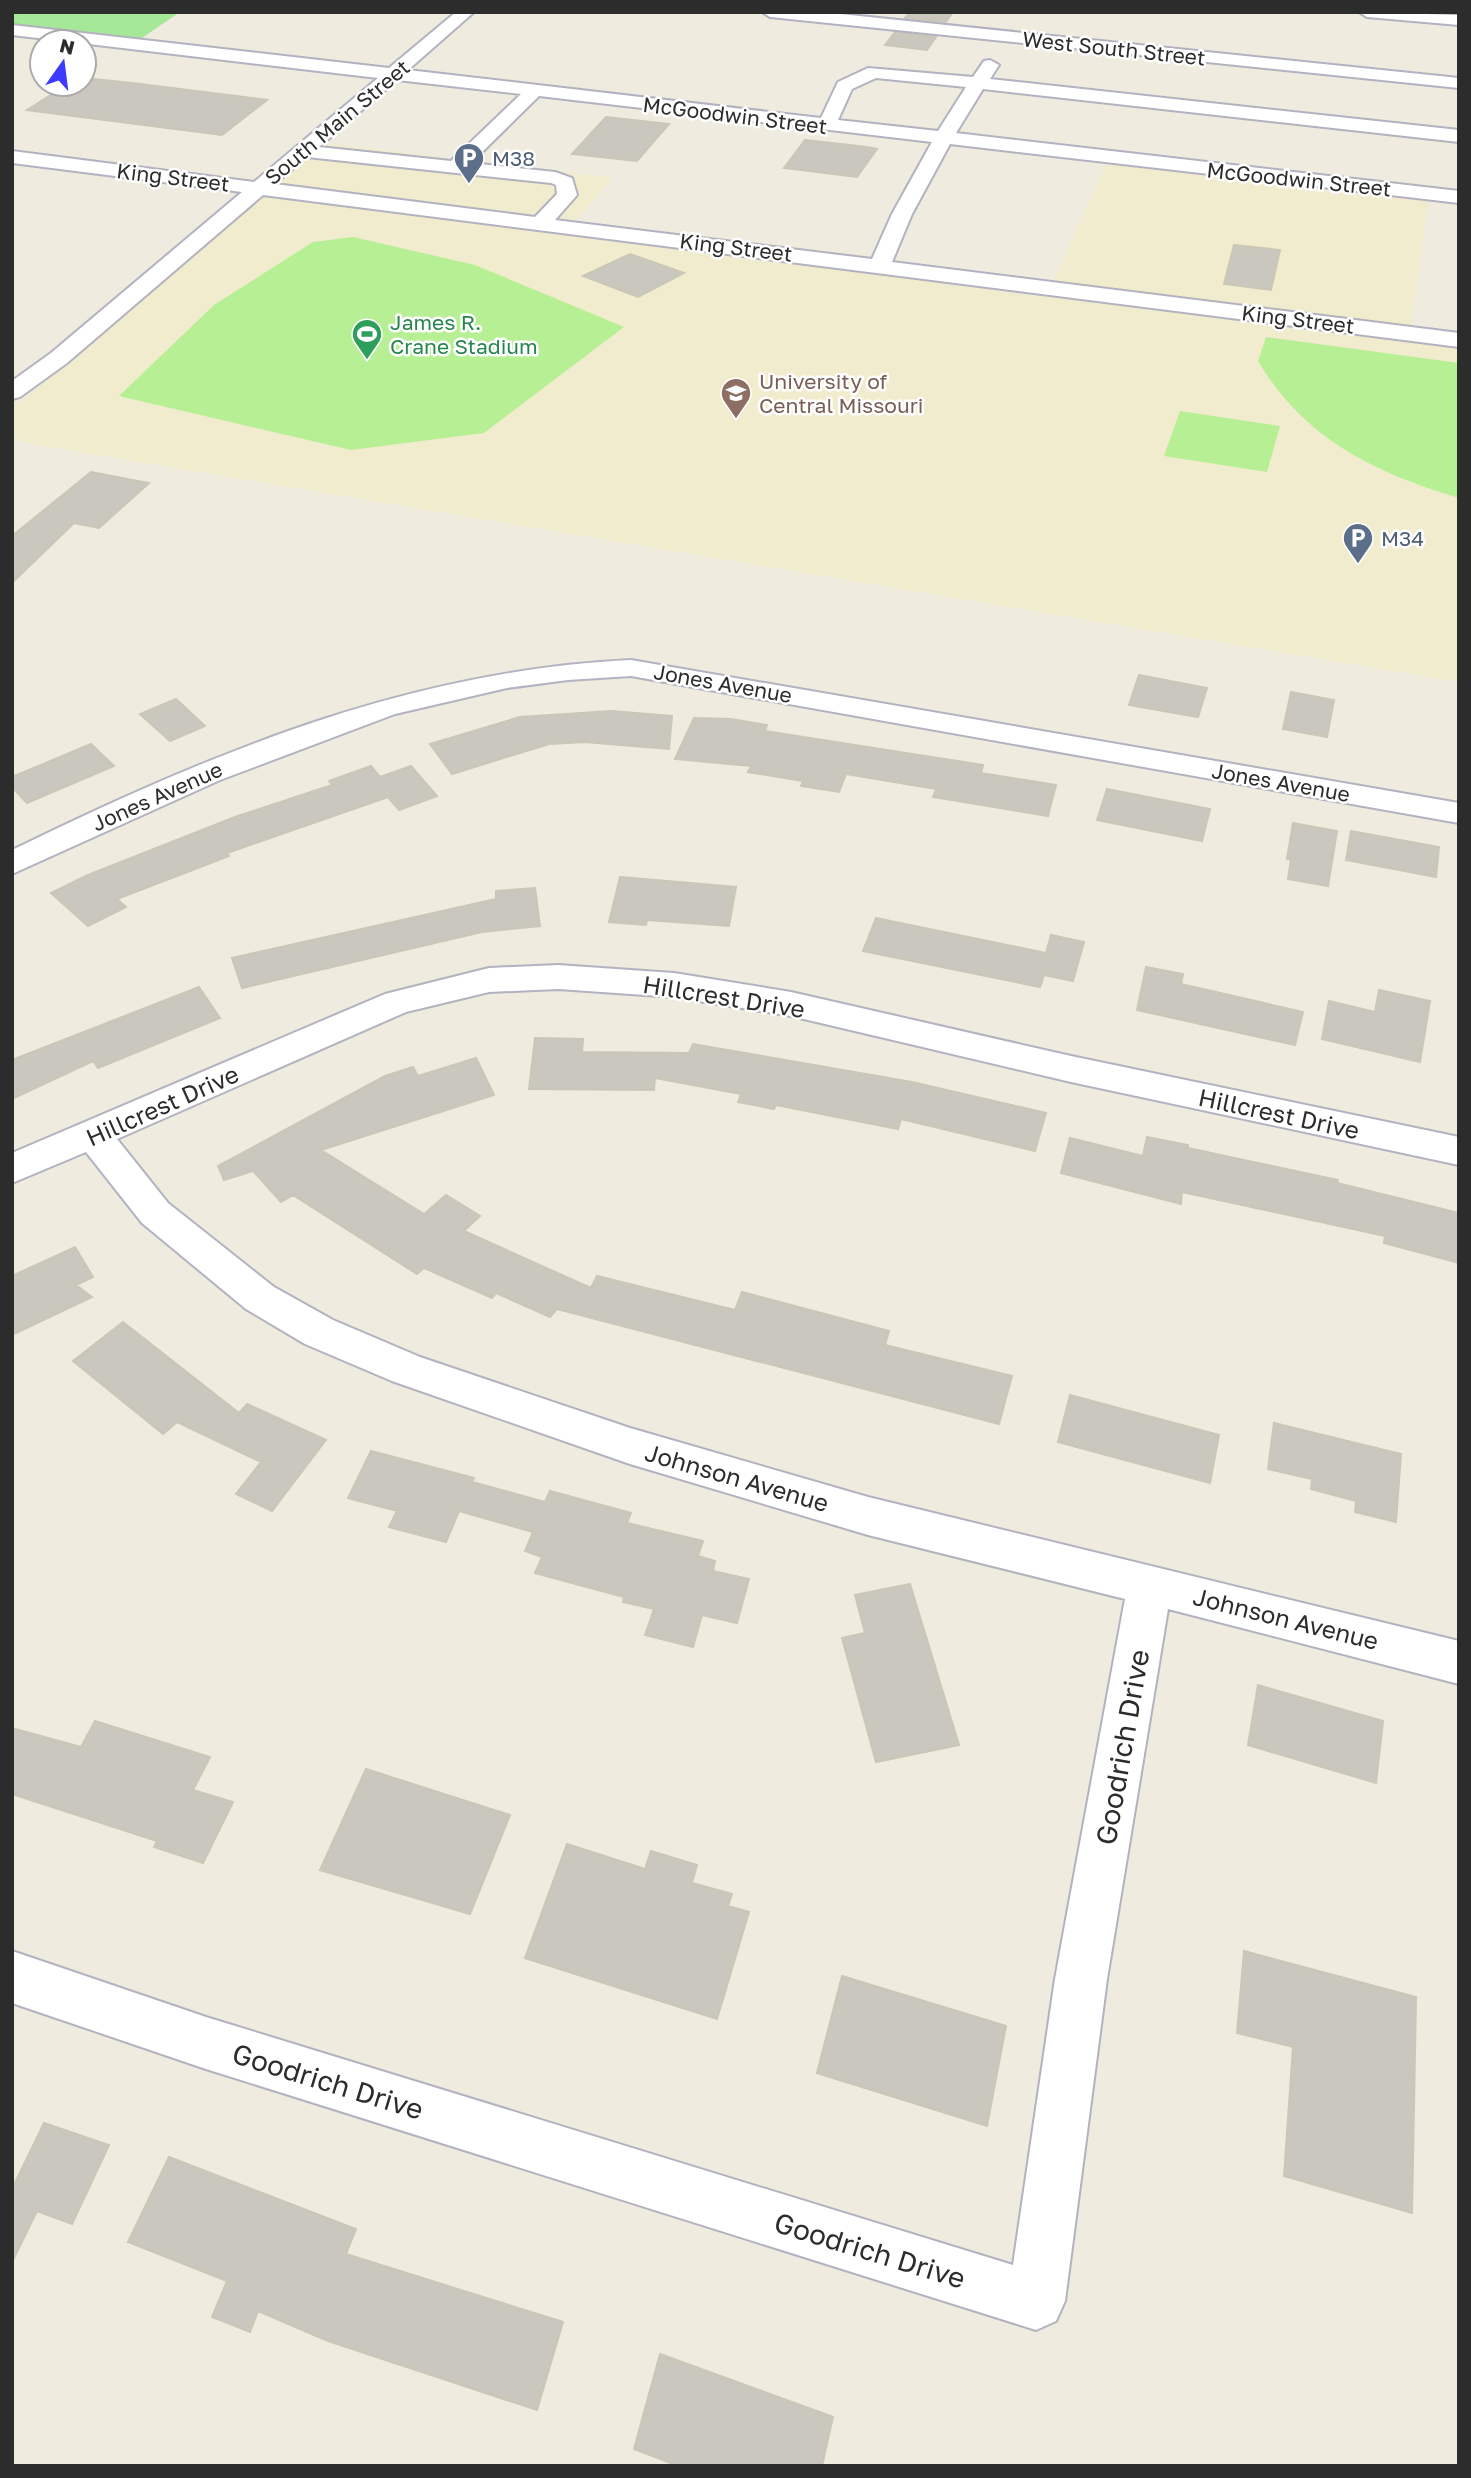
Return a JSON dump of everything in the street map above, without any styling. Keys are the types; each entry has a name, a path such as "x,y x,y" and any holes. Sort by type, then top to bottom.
{"street":[{"name":"South Main Street","path":"12,392 59,358 259,188 314,152 394,75 466,12"},
{"name":"West South Street","path":"770,12 1459,83"},
{"path":"1367,12 1459,20"},
{"path":"1067,43 1077,23"},
{"name":"McGoodwin Street","path":"12,30 1459,197"},
{"path":"880,265 895,224 976,85 1008,36"},
{"path":"827,125 840,91 869,73 937,78 976,85 1459,136"},
{"path":"457,166 534,92"},
{"path":"314,152 555,178 568,186 563,200 541,223"},
{"path":"314,152 326,170 497,192"},
{"name":"King Street","path":"12,157 1459,340"},
{"path":"537,197 563,200"},
{"name":"Jones Avenue","path":"12,864 33,851 251,754 362,713 530,676 588,668 631,668 1459,813"},
{"name":"Hillcrest Drive","path":"12,1169 397,1002 489,981 558,976 674,985 791,1004 1071,1069 1459,1152"},
{"name":"Johnson Avenue","path":"93,1135 155,1213 260,1298 319,1332 394,1364 630,1446 868,1516 1459,1663"},
{"name":"Goodrich Drive","path":"12,1977 219,2047 1036,2301 1081,1979 1150,1584"}],"shaded area":[{"name":"University of Central Missouri","path":"323,143 613,178 567,230 1048,293 1107,162 1429,199 1409,339 1459,346 1459,682 21,442 13,433 12,410"}],"green space":[{"path":"12,12 180,12 136,42 98,37 98,28 12,26"},
{"name":"James R. Crane Stadium","path":"353,237 475,265 624,327 484,433 351,450 119,396 214,305 313,242"},
{"path":"1266,337 1459,363 1459,498 1371,464 1320,432 1297,412 1276,388 1258,361"},
{"path":"1180,411 1280,426 1267,472 1164,456"}],"building":[{"path":"910,12 953,12 946,22 905,18"},
{"path":"895,32 936,37 927,50 885,45"},
{"path":"98,79 267,100 222,135 27,110 46,98 98,98"},
{"path":"606,117 669,124 637,161 572,154"},
{"path":"805,140 877,149 857,177 784,168"},
{"path":"1234,245 1280,250 1271,290 1224,284"},
{"path":"630,254 684,273 638,297 583,276"},
{"path":"91,472 149,483 99,528 74,523 12,583 12,536"},
{"path":"1139,675 1207,688 1198,717 1129,705"},
{"path":"1291,692 1334,700 1327,737 1283,729"},
{"path":"176,699 205,726 170,741 140,714"},
{"path":"611,711 672,716 669,749 585,742 549,744 452,774 430,744 520,717"},
{"path":"694,718 731,719 767,725 765,731 983,765 981,773 1056,785 1048,816 933,797 936,789 846,774 839,792 801,786 803,781 748,772 751,766 675,759"},
{"path":"91,744 114,766 27,803 12,787 12,777"},
{"path":"371,766 380,777 411,766 437,796 399,810 388,797 227,853 229,856 117,899 126,907 88,926 51,893 88,875 235,817 332,785 329,781"},
{"path":"1107,789 1210,809 1202,841 1097,820"},
{"path":"1293,823 1337,831 1328,886 1288,879 1291,859 1287,859"},
{"path":"1351,831 1439,847 1436,877 1346,860"},
{"path":"620,877 736,887 729,926 647,920 646,925 609,922"},
{"path":"535,888 540,926 482,932 242,988 232,958 496,899 496,891"},
{"path":"876,918 1046,953 1051,935 1084,942 1073,981 1044,975 1040,987 863,951"},
{"path":"1146,967 1183,974 1181,984 1303,1012 1295,1045 1137,1010"},
{"path":"199,987 220,1018 98,1068 93,1061 12,1099 12,1060"},
{"path":"1379,990 1430,1001 1420,1062 1322,1039 1329,1001 1375,1012"},
{"path":"535,1038 583,1039 582,1052 689,1053 693,1044 912,1082 1046,1113 1035,1151 901,1119 898,1129 776,1105 774,1109 738,1102 741,1094 655,1078 654,1090 529,1089"},
{"path":"476,1058 494,1095 321,1150 424,1214 446,1195 480,1216 464,1231 591,1288 597,1276 735,1310 742,1292 889,1331 885,1345 1012,1376 999,1424 557,1309 550,1317 496,1293 492,1298 424,1268 417,1274 293,1195 281,1202 253,1171 224,1180 218,1166 385,1076 413,1067 418,1076"},
{"path":"1147,1137 1338,1180 1337,1183 1459,1213 1459,1263 1384,1243 1385,1236 1182,1192 1181,1204 1061,1173 1070,1138 1143,1156"},
{"path":"75,1247 93,1277 76,1285 92,1297 12,1335 12,1276"},
{"path":"123,1322 239,1413 247,1404 326,1440 272,1511 236,1494 261,1462 177,1422 163,1434 73,1361"},
{"path":"1070,1395 1219,1435 1210,1483 1058,1442"},
{"path":"1274,1423 1401,1454 1396,1522 1355,1512 1356,1501 1311,1489 1312,1479 1268,1469"},
{"path":"371,1451 474,1478 472,1482 545,1502 550,1491 631,1513 627,1523 703,1541 698,1556 715,1561 713,1571 749,1579 737,1623 702,1615 693,1647 645,1635 654,1609 623,1602 624,1597 535,1573 542,1557 525,1551 533,1532 459,1511 446,1542 389,1527 397,1511 348,1498"},
{"path":"910,1584 959,1745 876,1762 842,1638 865,1633 855,1595"},
{"path":"1258,1685 1383,1721 1376,1783 1248,1745"},
{"path":"95,1721 210,1757 193,1790 233,1802 203,1863 154,1847 157,1841 12,1794 12,1728 81,1747"},
{"path":"366,1769 510,1815 470,1914 320,1870"},
{"path":"567,1844 645,1869 651,1851 697,1865 692,1883 732,1894 728,1906 749,1912 717,2019 525,1958"},
{"path":"1244,1951 1416,1997 1412,2213 1284,2176 1293,2047 1237,2033"},
{"path":"842,1976 1006,2026 987,2126 817,2073"},
{"path":"44,2123 109,2145 72,2224 37,2211 12,2262 12,2189"},
{"path":"169,2157 356,2229 346,2254 563,2322 537,2410 328,2341 258,2311 250,2332 212,2317 227,2281 128,2242"},
{"path":"660,2354 833,2417 822,2466 678,2466 634,2449"}],"place":[{"name":"M38","path":"469,185"},
{"name":"James R. Crane Stadium","path":"367,361"},
{"name":"University of Central Missouri","path":"736,420"},
{"name":"M34","path":"1358,565"}]}
